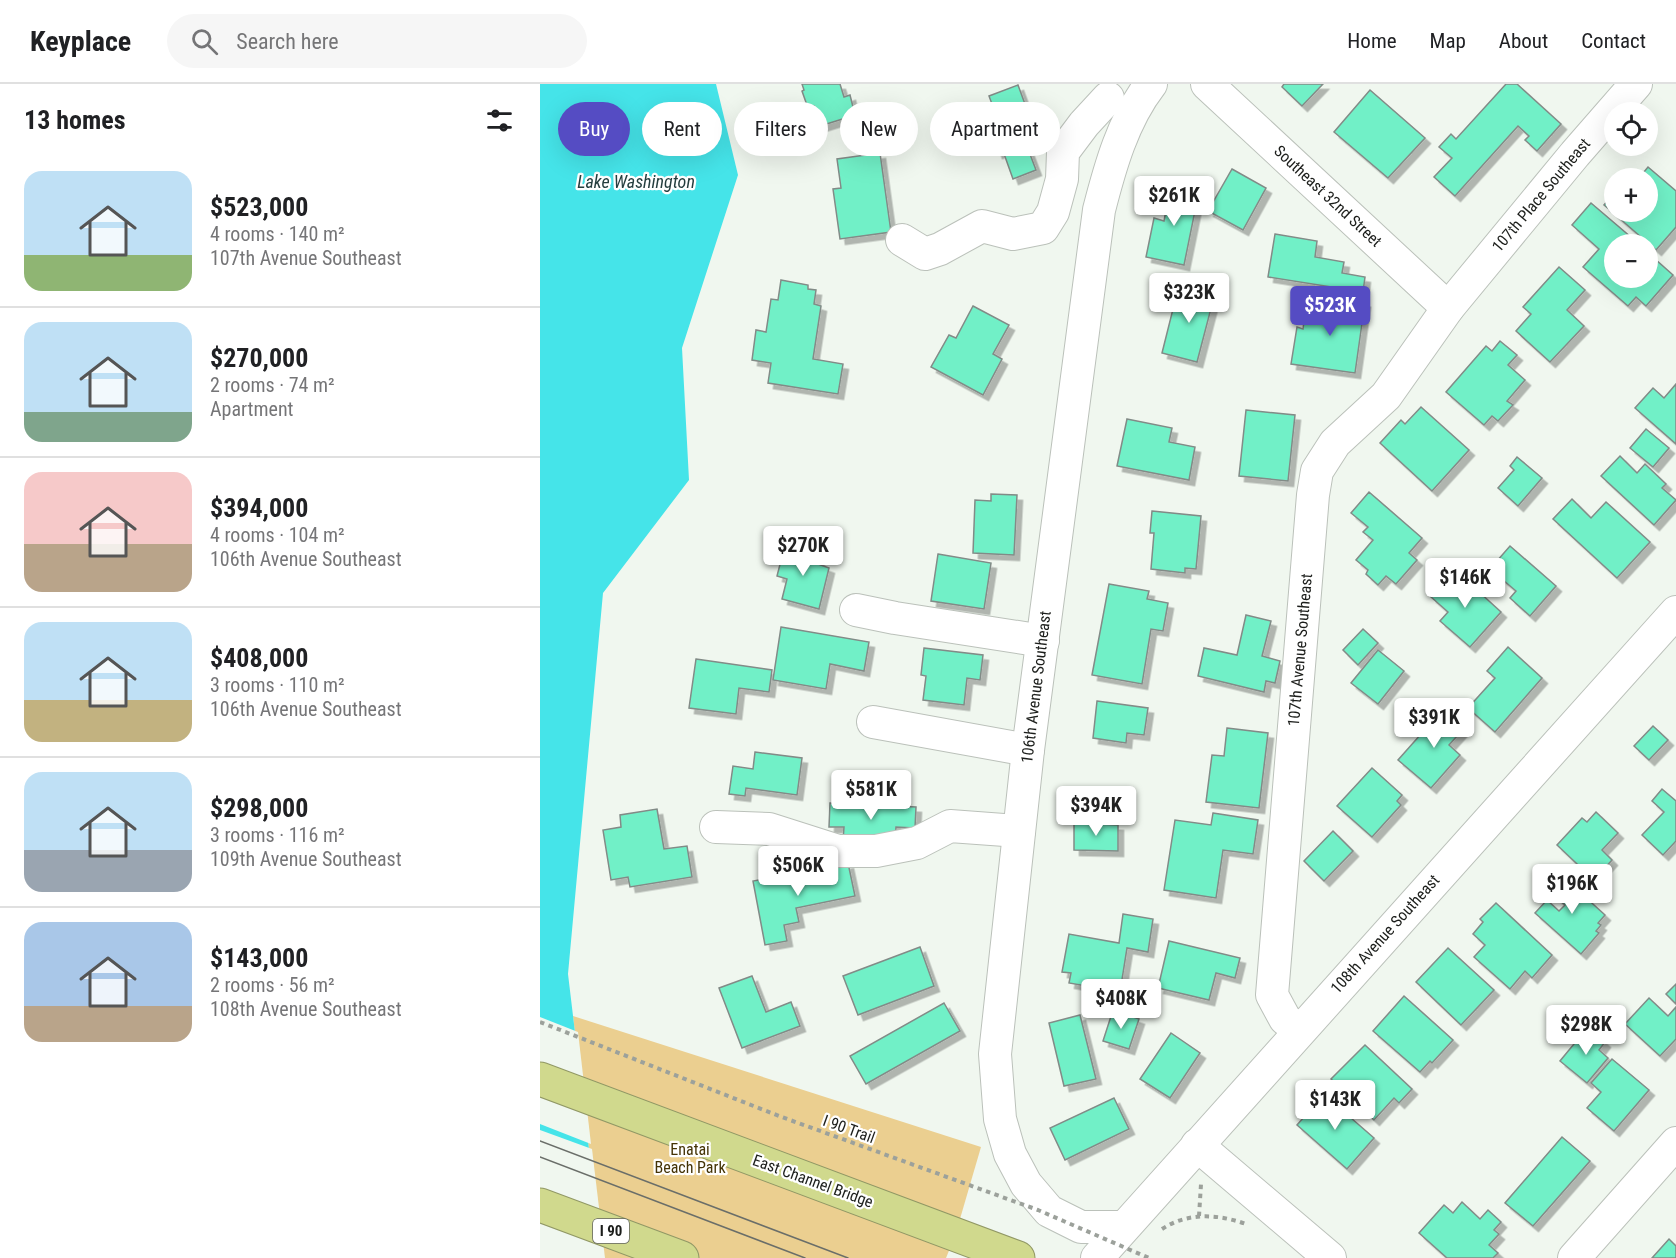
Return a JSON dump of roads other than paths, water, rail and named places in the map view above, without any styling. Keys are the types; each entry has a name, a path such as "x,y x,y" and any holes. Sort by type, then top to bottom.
{"highway":[{"name":"East Channel Bridge","path":"540,1079 1018,1258"},
{"name":"I 90","path":"540,1205 682,1258"}],"street":[{"name":"106th Avenue Southeast","path":"1123,1227 1081,1227 1049,1211 1026,1184 1010,1154 1000,1119 995,1054 1042,641 1099,210 1110,164 1112,99 1150,84"},
{"name":"Southeast 32nd Street","path":"1207,84 1448,308"},
{"name":"107th Place Southeast","path":"1448,308 1636,84"},
{"path":"902,240 925,254 940,249 982,226 1013,234 1043,228 1053,212 1062,179 1064,152 1084,124 1112,99"},
{"name":"107th Avenue Southeast","path":"1299,1030 1285,1019 1272,995 1313,495 1317,471 1335,443 1386,396 1448,308"},
{"path":"856,610 1042,641"},
{"name":"108th Avenue Southeast","path":"1097,1258 1676,612"},
{"path":"873,722 1028,750"},
{"path":"717,827 770,829 838,851 876,851 917,843 950,826 1019,831"},
{"path":"1574,1258 1676,1143"},
{"path":"1197,1145 1330,1258"}],"water":[{"name":"Lake Washington","path":"540,84 716,84 720,102 642,102 642,156 722,156 722,109 738,175 682,348 689,480 603,593 568,974 602,1258 540,1258"}],"tram line":[{"path":"540,1141 848,1258"},
{"path":"540,1157 805,1258"}],"park label":[{"name":"Enatai Beach Park","path":"690,1158"}]}
